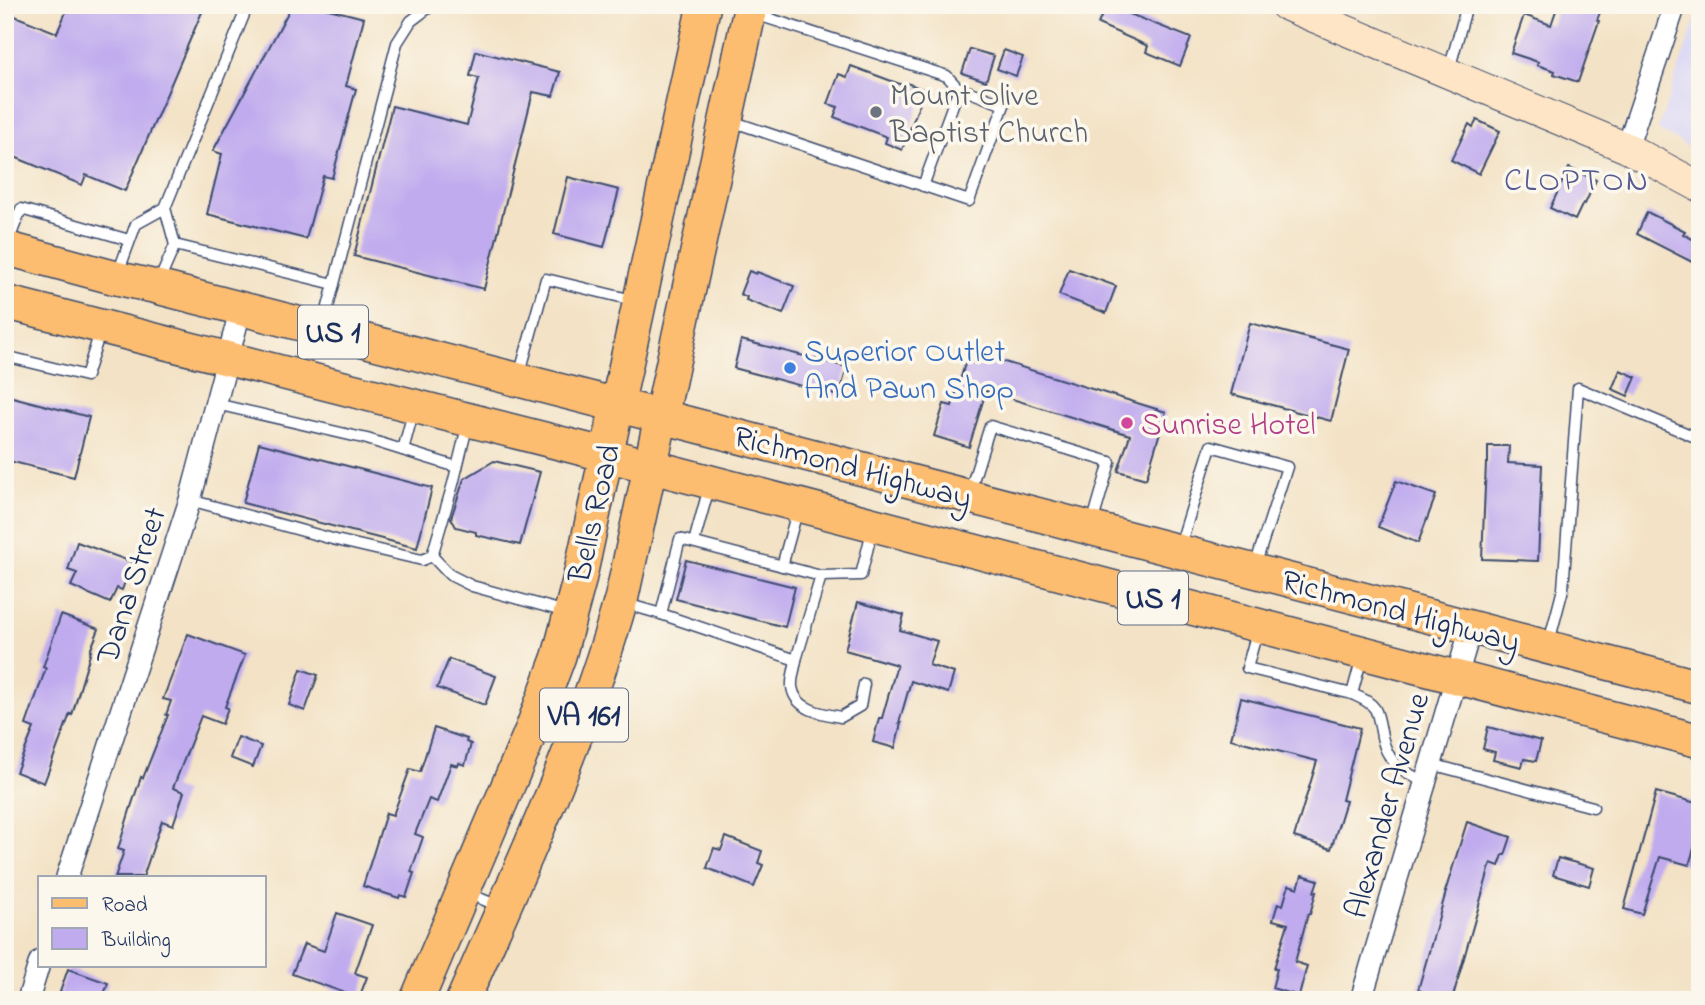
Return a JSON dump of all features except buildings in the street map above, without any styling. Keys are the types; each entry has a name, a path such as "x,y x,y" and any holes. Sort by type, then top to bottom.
{"main road":[{"name":"Bells Road","path":"416,1000 532,729 558,656 607,454 704,5"},
{"name":"Bells Road","path":"464,1000 589,702 620,602 750,9"},
{"name":"Richmond Highway","path":"6,248 1700,687"},
{"name":"Richmond Highway","path":"5,302 607,454 1700,741"}],"street":[{"path":"1285,5 1627,148 1700,187"},
{"path":"1627,148 1675,5"},
{"name":"Dana Street","path":"67,876 190,500 242,309"},
{"name":"Alexander Avenue","path":"1361,1000 1471,628"},
{"path":"27,1000 38,967"}],"lane":[{"path":"157,287 175,245 165,208 248,5"},
{"path":"323,329 397,43 411,21 432,5"},
{"path":"1448,73 1467,5"},
{"path":"726,119 969,201 1004,105 959,88 947,76 750,9"},
{"path":"923,186 959,88"},
{"path":"116,278 136,224 165,208"},
{"path":"6,248 21,209 129,240"},
{"path":"175,245 334,284"},
{"path":"518,379 546,279 640,302"},
{"path":"5,356 86,376 102,327"},
{"path":"1548,647 1563,589 1578,388 1700,439"},
{"path":"216,404 367,439 457,467"},
{"path":"403,450 415,406"},
{"path":"432,556 468,420"},
{"path":"968,496 990,426 1110,463 1090,528"},
{"path":"1178,551 1212,446 1287,467 1254,571"},
{"path":"694,542 710,482"},
{"path":"190,500 348,543 422,560 432,556"},
{"path":"782,566 799,505"},
{"path":"661,614 680,539 821,576 862,575 874,525"},
{"path":"432,556 450,575 472,586 570,613"},
{"path":"821,576 796,660 792,689 802,706 841,718 859,706 863,684"},
{"path":"620,602 796,660"},
{"path":"1258,625 1247,668 1352,694 1368,702 1375,710 1382,742 1391,759 1409,774 1428,774 1593,807"},
{"path":"1352,694 1363,653"},
{"path":"463,892 503,908"}],"shaded area":[{"path":"1700,6 1700,153 1658,130"}],"place":[{"name":"Mount Olive Baptist Church","path":"876,112"},
{"name":"Superior Outlet And Pawn Shop","path":"790,368"},
{"name":"Sunrise Hotel","path":"1127,423"}],"district":[{"name":"CLOPTON","path":"1577,178"}]}
